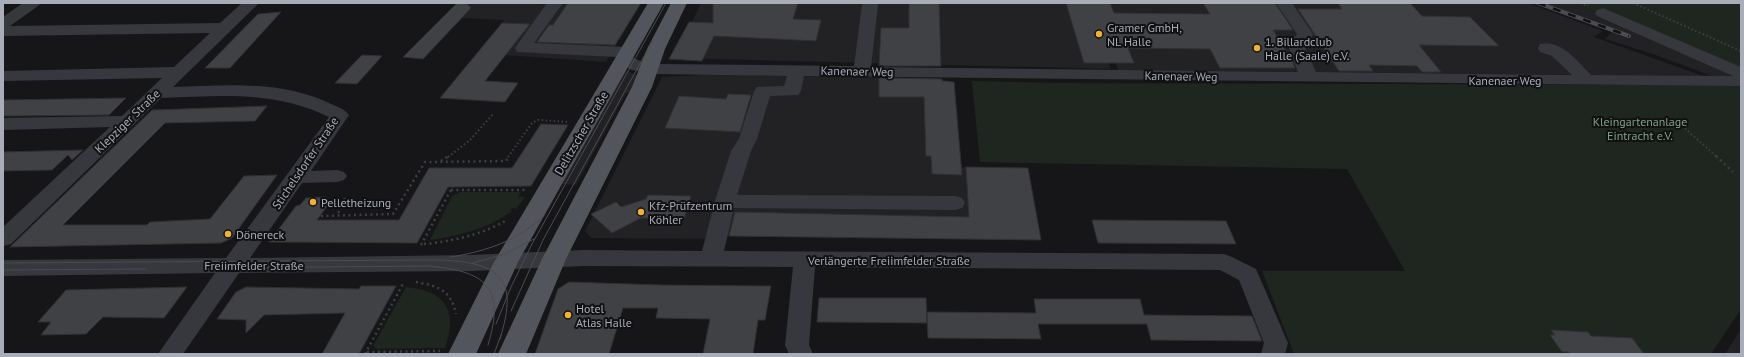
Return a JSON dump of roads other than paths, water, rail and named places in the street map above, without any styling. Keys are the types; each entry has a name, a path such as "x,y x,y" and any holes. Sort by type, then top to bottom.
{"main road":[{"name":"Delitzscher Straße","path":"453,352 490,291 656,3"},
{"path":"512,354 554,259 637,96 656,49 679,3"}],"street":[{"name":"Klepziger Straße","path":"3,239 251,3"},
{"path":"555,3 523,48 625,56"},
{"path":"1284,3 1305,34 1304,39 1295,44 1309,77"},
{"path":"862,72 870,5"},
{"path":"3,12 27,7"},
{"path":"3,24 27,7"},
{"path":"1603,13 1741,73"},
{"path":"3,31 224,28"},
{"path":"187,42 210,41"},
{"path":"1546,48 1558,52 1587,80"},
{"name":"Kanenaer Weg","path":"625,56 638,66 649,68 862,72 1741,81"},
{"path":"711,258 725,201 741,151 748,139 763,91 792,91 797,70"},
{"path":"3,76 178,72"},
{"name":"Stichelsdorfer Straße","path":"157,93 254,90 312,101 340,115 170,354"},
{"path":"3,124 126,121"},
{"path":"81,141 106,140"},
{"path":"297,177 337,176"},
{"path":"725,201 955,203"},
{"name":"Verlängerte Freiimfelder Straße","path":"554,259 711,258 1224,262 1248,275 1276,343 1273,354"},
{"path":"506,262 554,259"},
{"path":"800,354 797,345 805,259"},
{"name":"Freiimfelder Straße","path":"3,268 506,262"}],"tram line":[{"path":"507,297 532,244 666,3"},
{"path":"511,311 543,240 653,40"},
{"path":"451,257 477,252 501,244 534,225 544,216"},
{"path":"473,263 505,254 534,239"},
{"path":"3,263 446,260 473,264 486,268 496,274 504,284 507,297"},
{"path":"204,268 428,266 448,268 464,272 477,278 486,285 492,295 494,308 493,325 488,345"},
{"path":"3,270 146,269"},
{"path":"496,324 507,297"},
{"path":"501,335 507,307 507,297"},
{"path":"494,354 501,335"},
{"path":"500,339 501,335"}],"railway":[{"path":"1538,3 1629,36"}],"place":[{"name":"Gramer GmbH, NL Halle","path":"1099,34"},
{"name":"1. Billardclub Halle (Saale) e.V.","path":"1257,48"},
{"name":"Pelletheizung","path":"313,202"},
{"name":"Kfz-Prüfzentrum Köhler","path":"641,212"},
{"name":"Dönereck","path":"228,234"},
{"name":"Hotel Atlas Halle","path":"568,315"}],"park label":[{"name":"Kleingartenanlage Eintracht e.V.","path":"1640,128"}]}
